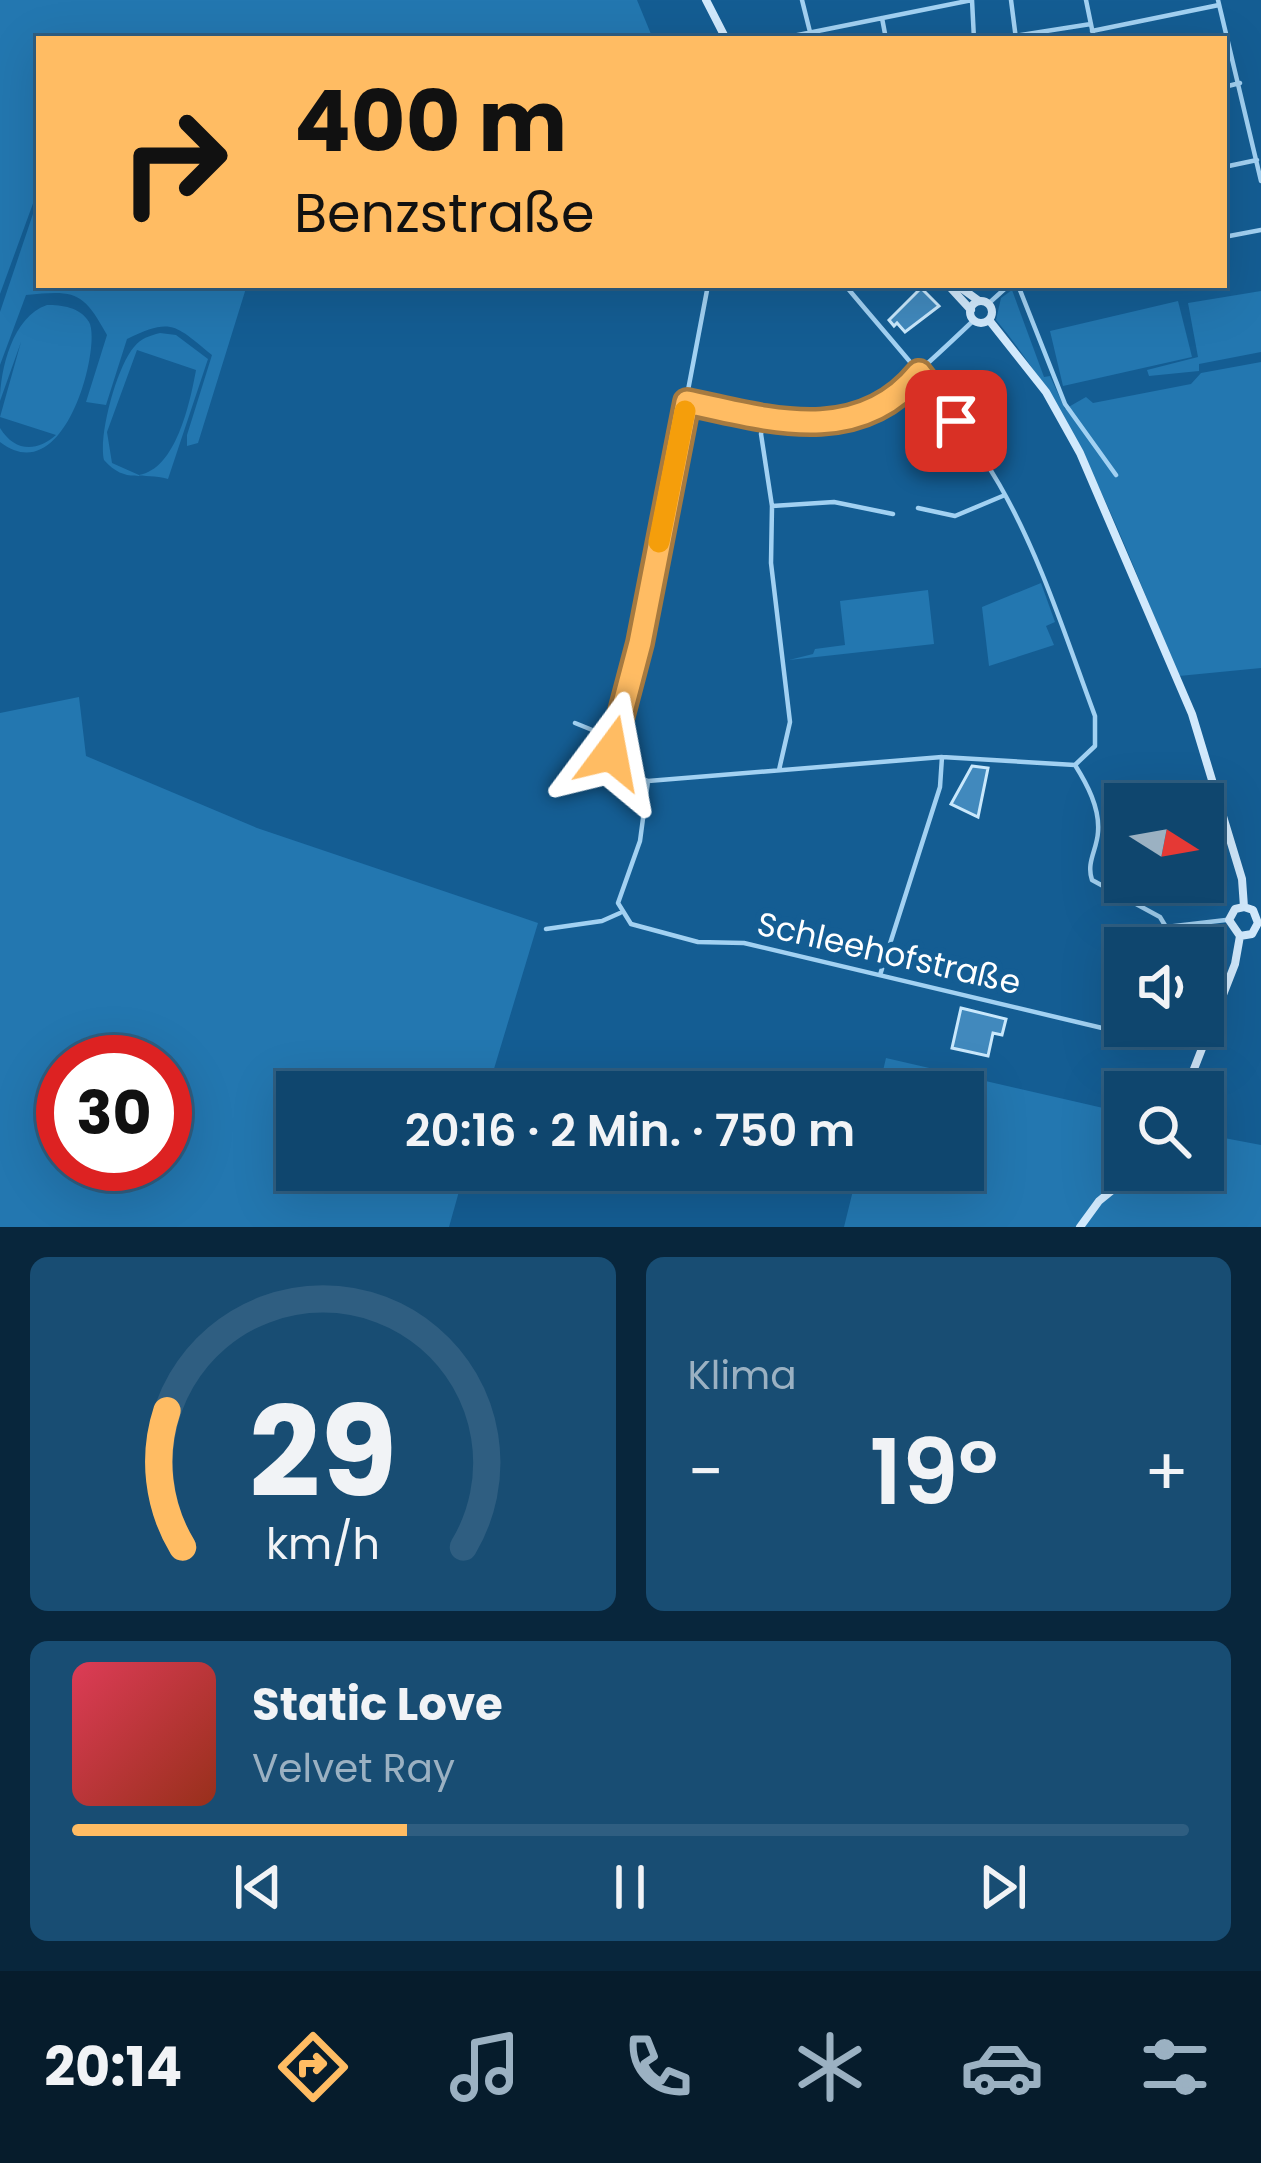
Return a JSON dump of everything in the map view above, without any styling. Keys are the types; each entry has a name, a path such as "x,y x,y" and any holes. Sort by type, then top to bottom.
{"street":[{"path":"706,0 724,36"},
{"path":"802,0 810,32"},
{"path":"922,0 923,10"},
{"path":"792,36 971,0 974,36"},
{"path":"1011,0 1015,36"},
{"path":"1086,0 1092,31"},
{"path":"1037,36 1092,31 1218,3 1261,182"},
{"path":"882,18 885,36"},
{"path":"1227,86 1240,83"},
{"path":"1227,166 1257,160"},
{"path":"1227,236 1261,230"},
{"path":"707,288 640,643 611,738 616,764 648,781 942,757 1075,765 1094,746 1095,716 1005,495 919,373 848,288"},
{"path":"954,288 972,315 989,320"},
{"path":"957,288 984,303 989,320 1029,368 1080,453 1192,714 1242,879 1244,907"},
{"path":"687,402 806,424 843,421 876,408 919,373 984,303 1005,288"},
{"path":"1019,288 1065,404 1116,476"},
{"path":"764,418 761,434 772,506 771,563 790,722 779,770"},
{"path":"918,508 955,516 1005,495"},
{"path":"772,506 834,502 893,514"},
{"path":"574,723 611,738"},
{"path":"880,975 938,793 942,757"},
{"path":"1075,765 1088,788 1098,823 1089,865 1092,880 1160,917 1166,927 1228,920"},
{"path":"546,929 602,921 620,913 618,903 640,841 648,781"},
{"path":"1228,920 1235,909 1244,907 1256,914 1260,924 1252,934 1240,936"},
{"name":"Schleehofstraße","path":"620,913 631,924 698,941 744,944 1104,1028"},
{"path":"1193,1071 1235,964 1240,936 1228,920"},
{"path":"1080,1227 1111,1191"}],"shaded area":[{"path":"0,0 637,0 652,36 36,36 36,195 0,294"},
{"path":"36,205 36,288 246,288 198,443 187,446 212,355 181,331 164,326 127,339 106,405 86,402 107,335 84,302 67,294 26,295 0,365 0,312"},
{"path":"1012,290 1044,377 1050,376 1065,409 1086,397 1093,403 1191,384 1201,373 1261,362 1261,668 1179,676 1079,446 1027,360 996,320 1001,298"},
{"path":"1261,291 1261,352 1199,364 1199,371 1149,376 1147,370 1198,357 1188,303"},
{"path":"1178,301 1192,357 1063,386 1050,331"},
{"path":"47,305 70,308 85,317 92,335 90,357 74,409 61,432 44,448 23,452 0,442 0,428 26,447 41,445 56,435 0,417 21,342 0,401 3,374 17,332"},
{"path":"160,333 176,335 208,359 168,479 127,475 120,472 104,460 103,449 106,419 121,369 137,344","holes":["137,350 196,370 179,433 163,461 139,475 112,463 107,432"]},
{"path":"1041,583 1055,622 1046,626 1054,645 989,666 982,607"},
{"path":"928,590 934,644 789,660 813,654 815,649 845,645 840,601"},
{"path":"79,697 86,756 257,828 538,923 493,1071 276,1071 276,1191 459,1191 449,1227 0,1227 0,713"},
{"path":"886,1058 942,1071 883,1071"},
{"path":"984,1081 1104,1108 1104,1191 1224,1191 1224,1138 1261,1145 1261,1227 844,1227 853,1191 984,1191"}],"building":[{"path":"921,288 939,306 905,332 889,320"},
{"path":"972,766 988,768 978,817 951,804"},
{"path":"961,1008 1006,1019 1002,1035 993,1033 988,1056 952,1048"}],"slow traffic":[{"path":"659,542 685,411"}],"route":[{"path":"611,753 611,738 640,643 687,402 793,424 829,423 876,408 919,373 956,421"}]}
